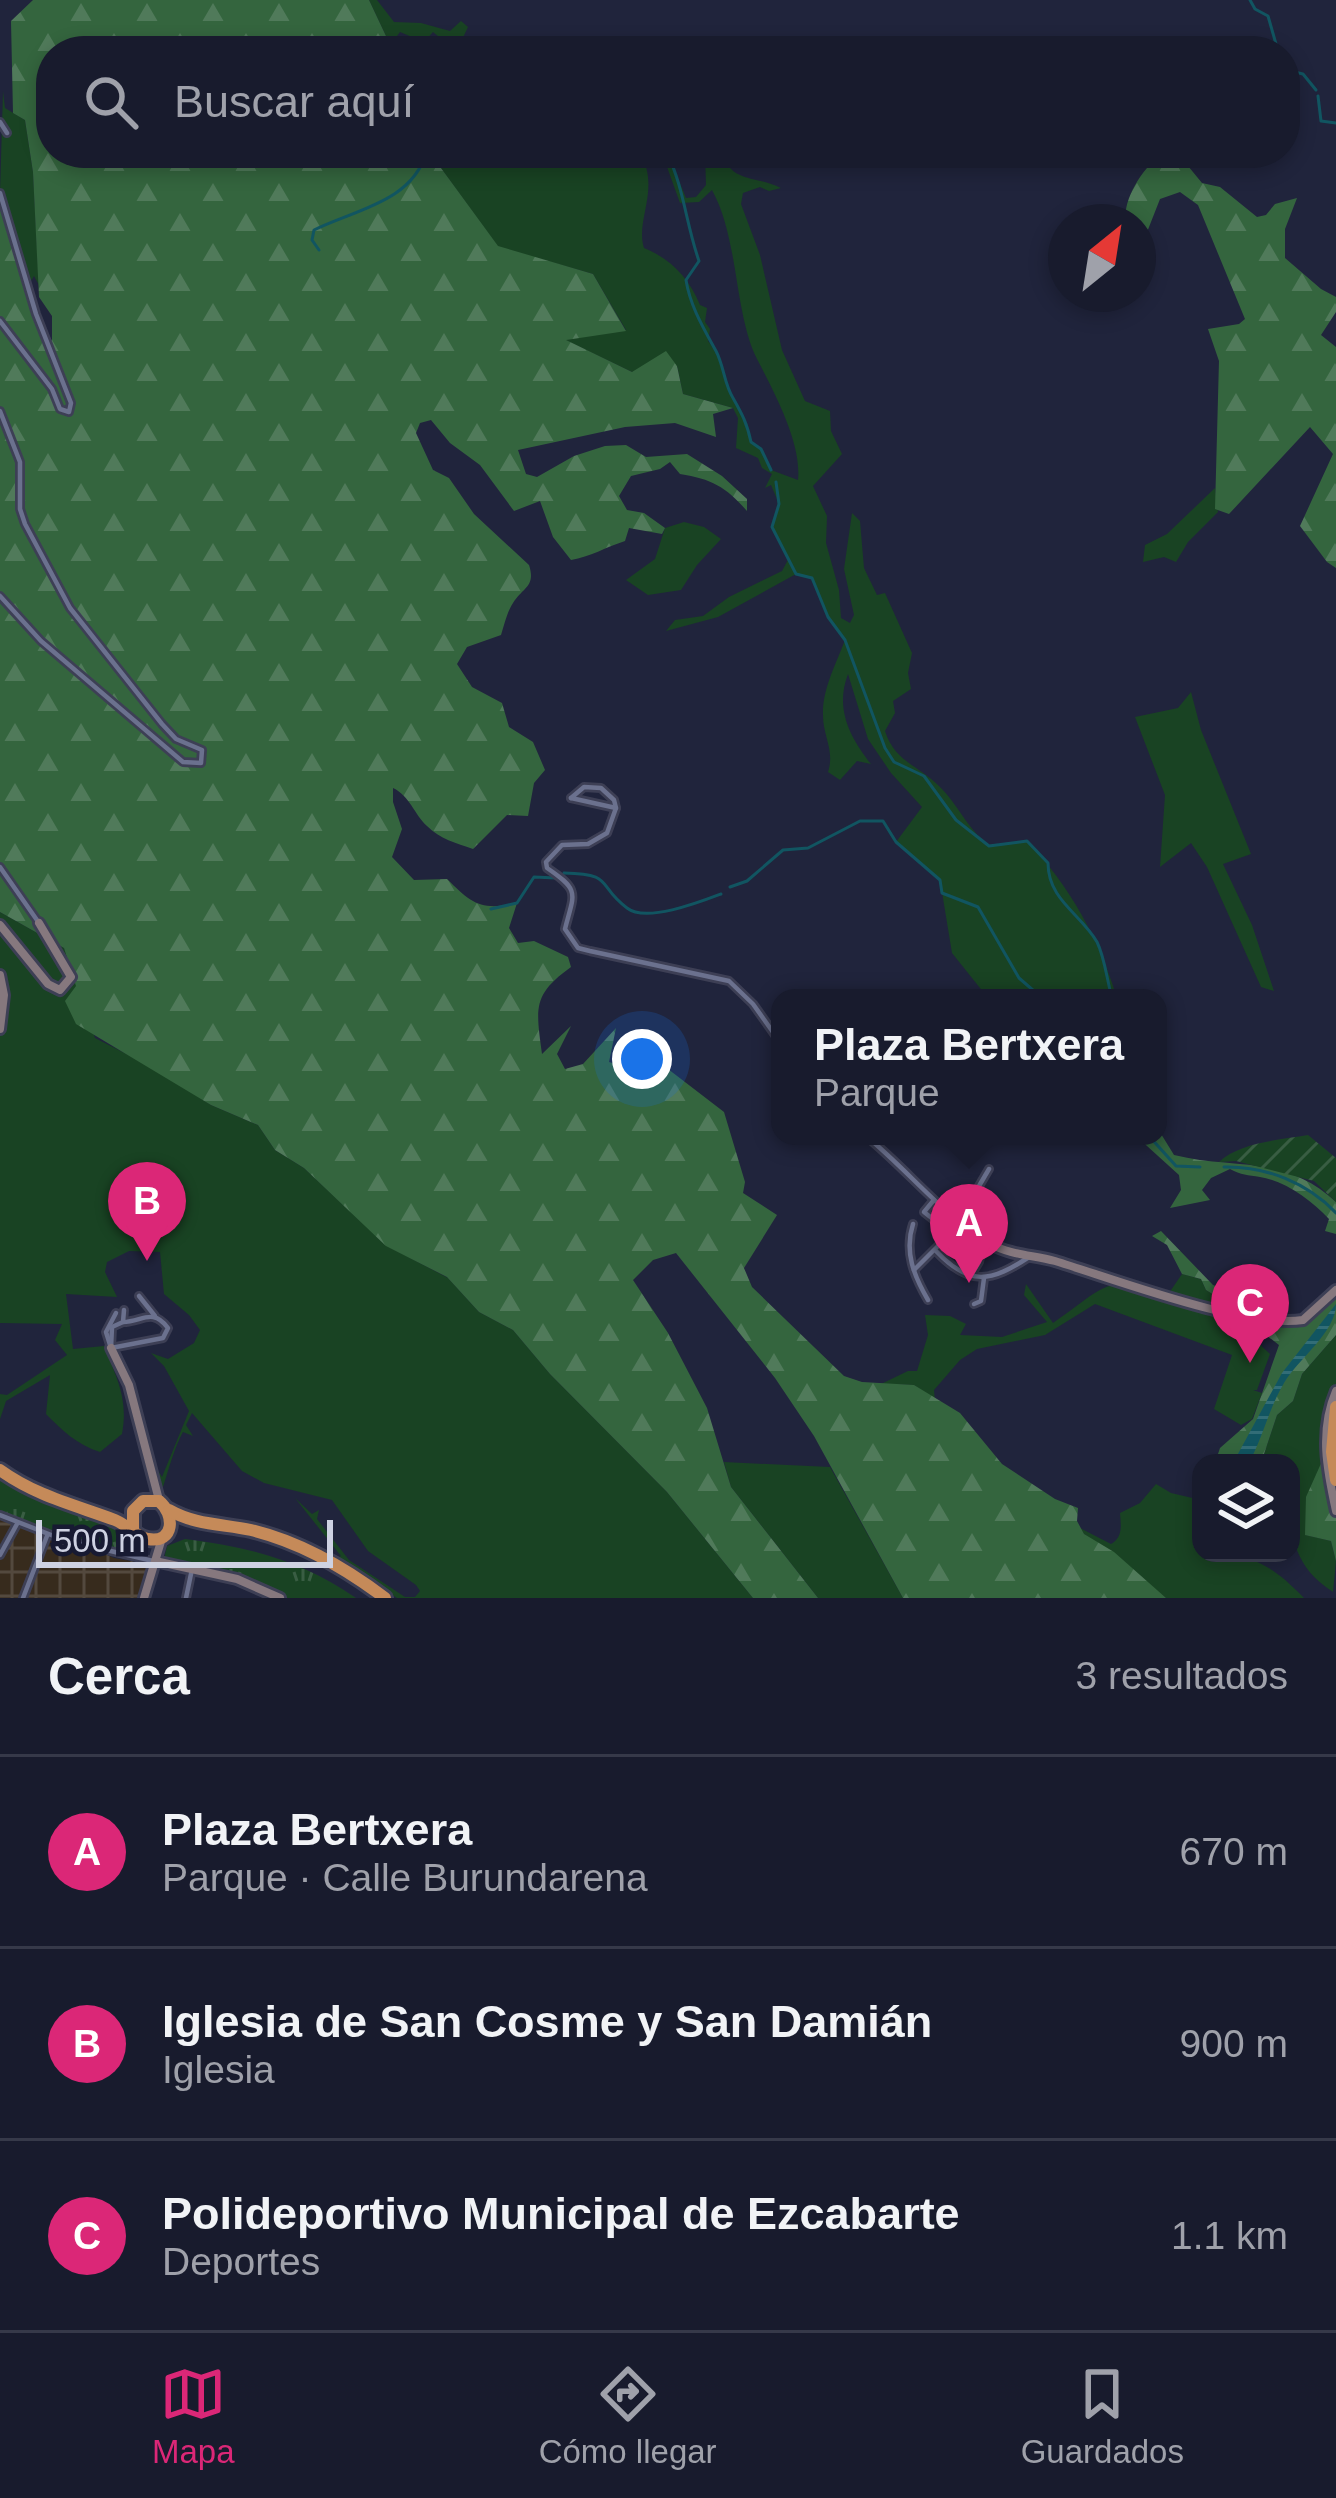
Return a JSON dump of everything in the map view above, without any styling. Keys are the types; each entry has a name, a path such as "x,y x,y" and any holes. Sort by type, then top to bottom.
{"highway":[{"path":"1336,1407 1332,1453 1336,1480"},
{"path":"0,1466 78,1503 116,1512 140,1504 164,1506 201,1523 287,1540 340,1567 385,1598"},
{"path":"0,1466 36,1492 133,1529 145,1539 184,1528 223,1531 287,1547 343,1575 375,1598"},
{"path":"133,1529 131,1517 140,1504"},
{"path":"164,1506 172,1521 165,1535"}],"street":[{"path":"0,122 7,133"},
{"path":"0,193 36,314 71,404 69,412 60,409 52,389 0,321"},
{"path":"0,411 20,462 20,509 25,524 70,608 162,724 176,739 202,750 201,763 183,762 41,641 0,596"},
{"path":"616,808 572,798 584,787 594,787 614,800 616,808 607,833 588,844 562,845 546,862 572,890 573,908 566,929 578,948 730,981 771,1029"},
{"path":"0,867 70,976 61,990 48,984 0,925"},
{"path":"0,975 4,995 0,1030"},
{"path":"877,1145 957,1223 986,1242 1030,1256 1235,1314 1293,1322 1303,1320 1336,1290"},
{"path":"914,1270 952,1232 989,1169"},
{"path":"934,1200 924,1211 957,1238 950,1250"},
{"path":"913,1224 909,1250 928,1300"},
{"path":"971,1276 986,1242"},
{"path":"909,1250 920,1251 926,1258"},
{"path":"936,1251 971,1276 984,1278 1000,1275 1030,1256"},
{"path":"974,1304 981,1301 984,1278"},
{"path":"111,1348 163,1338 168,1328 139,1296"},
{"path":"122,1322 124,1310"},
{"path":"116,1313 111,1348 129,1385 164,1506"},
{"path":"113,1324 141,1315 155,1316"},
{"path":"151,1339 152,1330"},
{"path":"1336,1391 1325,1442 1336,1511"},
{"path":"140,1504 150,1483 150,1466"},
{"path":"0,1516 64,1540 237,1579 280,1598"},
{"path":"0,1556 17,1524"},
{"path":"23,1598 47,1535"},
{"path":"144,1598 165,1535"},
{"path":"145,1539 153,1563"},
{"path":"186,1598 192,1569"}],"shaded area":[{"path":"1336,1304 1324,1335 1279,1393 1253,1454 1238,1454 1282,1373"},
{"path":"0,1509 114,1558 147,1564 153,1568 144,1598 0,1598"}],"green space":[{"path":"33,0 369,0 386,36 36,36 36,168 441,168 498,246 593,274 626,331 566,340 632,372 666,351 677,366 683,394 733,408 713,414 716,437 675,423 625,427 518,450 526,474 537,477 574,456 605,446 626,445 646,457 687,454 747,499 747,511 725,490 680,474 670,462 631,476 619,496 627,510 644,513 665,528 662,534 629,528 625,541 571,560 553,537 540,501 514,511 480,465 450,443 431,420 420,423 416,433 433,470 449,478 474,514 529,565 530,582 511,607 501,635 467,647 457,664 472,687 502,703 509,727 533,742 545,770 534,783 528,816 507,815 473,849 432,830 393,788 402,829 392,857 414,880 447,879 471,900 486,906 517,903 509,928 518,943 534,941 568,957 571,967 549,986 540,1004 542,1054 571,1026 557,1054 565,1069 583,1064 616,1028 609,1062 646,1073 668,1069 724,1112 745,1182 743,1193 777,1215 744,1268 752,1287 844,1376 862,1382 914,1385 960,1413 1002,1464 1055,1499 1078,1508 1077,1521 1084,1534 1114,1552 1166,1598 903,1598 814,1436 775,1378 676,1253 653,1260 633,1280 668,1333 707,1408 731,1487 818,1598 753,1598 667,1492 513,1330 479,1312 447,1277 386,1246 304,1168 275,1150 258,1125 211,1105 76,1024 65,1001 76,986 64,948 0,912 0,189 37,314 52,341 52,316 39,297 33,172 25,120 13,113 11,21"},
{"path":"369,0 377,0 394,22 450,31 461,21 468,27 464,36 400,32 386,36"},
{"path":"3,91 5,108 25,120 39,285 34,276 29,284 0,193"},
{"path":"441,168 646,168 644,248 678,270 700,305 707,308 708,341 751,442 761,449 771,470 798,480 791,434 744,320 721,209 712,190 699,202 680,203 667,168 674,168 686,198 696,197 706,185 705,168 730,168 781,188 760,187 743,193 741,204 760,255 782,350 805,401 830,411 831,431 842,454 813,486 827,516 826,543 841,618 850,623 854,615 844,569 852,513 860,521 864,568 877,595 885,593 912,653 911,689 893,701 895,713 885,731 889,741 939,786 989,845 1027,841 1081,914 1114,989 981,989 952,953 940,880 896,842 922,807 868,739 848,674 843,698 846,721 871,764 857,761 840,780 828,772 823,706 845,640 828,617 812,578 796,574 718,617 666,631 675,620 703,616 729,597 782,571 789,558 772,527 779,504 771,485 765,488 772,474 758,458 736,448 738,418 733,408 683,394 677,366 632,372 563,339 626,330 593,274 498,247"},
{"path":"1147,168 1190,168 1202,183 1220,187 1257,217 1266,215 1275,204 1297,198 1285,229 1285,258 1336,297 1336,312 1321,335 1336,347 1336,568 1300,526 1333,454 1310,427 1229,514 1215,509 1219,361 1208,329 1245,319 1198,205 1180,192 1160,199 1156,209 1156,204 1127,204"},
{"path":"1215,488 1218,512 1188,542 1176,562 1164,557 1143,562 1145,545 1167,534"},
{"path":"684,522 704,527 721,539 681,590 648,595 626,580 655,559 665,528"},
{"path":"1191,692 1201,730 1251,854 1223,864 1252,925 1274,991 1261,987 1207,867 1191,843 1160,867 1165,795 1135,717 1178,708"},
{"path":"0,912 64,948 95,1038 156,1069 211,1105 258,1125 275,1150 304,1168 386,1245 448,1278 479,1312 513,1330 667,1492 753,1598 397,1598 337,1558 341,1556 295,1498 312,1514 319,1510 317,1519 349,1560 405,1597 415,1597 420,1591 416,1585 368,1551 332,1500 264,1483 242,1471 192,1413 186,1425 193,1436 183,1432 180,1438 162,1490 168,1499 164,1499 152,1461 162,1477 189,1411 164,1366 151,1353 168,1359 194,1343 200,1330 164,1294 160,1252 129,1251 107,1262 105,1272 117,1297 66,1294 73,1349 104,1346 122,1398 122,1434 100,1452 64,1431 46,1414 50,1375 6,1401 0,1419 0,1394 7,1395 67,1355 55,1340 62,1324 0,1323"},
{"path":"1308,1135 1336,1158 1336,1202 1314,1181 1236,1161 1219,1162 1249,1146"},
{"path":"1167,1144 1174,1155 1258,1166 1298,1177 1336,1202 1336,1234 1325,1231 1329,1219 1298,1192 1230,1169 1211,1178 1202,1190 1210,1200 1170,1208 1181,1190 1179,1175 1146,1145"},
{"path":"1161,1231 1213,1285 1236,1294 1278,1324 1305,1323 1336,1292 1336,1335 1302,1374 1293,1401 1277,1415 1264,1454 1218,1454 1253,1419 1279,1345 1262,1332 1259,1323 1206,1290 1201,1279 1182,1274 1167,1245 1152,1236"},
{"path":"1182,1274 1201,1279 1206,1290 1259,1323 1262,1332 1253,1338 1270,1354 1257,1390 1253,1390 1262,1393 1252,1419 1241,1425 1214,1409 1232,1355 1095,1304 1045,1335 977,1349 960,1360 934,1390 935,1401 914,1385 881,1384 917,1371 928,1335 925,1315 950,1316 966,1324 960,1335 1002,1337 1047,1322 1024,1295 1026,1284 1053,1323 1106,1287 1131,1284 1169,1293"},
{"path":"1336,1335 1336,1396 1306,1535 1331,1541 1336,1561 1333,1592 1300,1556 1300,1454 1264,1454 1277,1415 1293,1401 1302,1374"},
{"path":"1323,1459 1336,1511 1336,1561 1331,1541 1305,1535 1306,1497"},
{"path":"724,1462 830,1467 903,1598 818,1598 731,1487"},
{"path":"0,1477 34,1497 125,1532 146,1555 71,1538 0,1510"},
{"path":"1156,1484 1192,1498 1192,1562 1258,1562 1304,1598 1166,1598 1080,1528 1111,1544 1119,1535 1120,1513 1140,1503"},
{"path":"185,1539 275,1558 316,1574 356,1598 287,1598 269,1586 218,1569 164,1559 167,1546"}],"waterway":[{"path":"1250,0 1268,16 1274,36"},
{"path":"1300,73 1316,90"},
{"path":"1318,96 1321,121 1336,123"},
{"path":"319,250 312,240 314,230 395,194 420,168"},
{"path":"673,168 699,261 686,280 691,299 751,442 761,449 771,470"},
{"path":"776,482 779,504 772,527 796,574 812,578 828,617 845,640 894,762 924,776 956,820 989,846 1027,841 1048,863 1059,897 1097,942 1110,989"},
{"path":"730,887 747,881 783,850 808,848 860,821 883,821 896,842 940,880 942,893 978,907 1019,978 1032,989"},
{"path":"564,873 598,878 617,900 636,912 673,910 721,894"},
{"path":"491,909 517,903 534,877 556,878"},
{"path":"1157,1145 1176,1166 1200,1167"},
{"path":"1224,1167 1285,1178 1336,1213"}],"place":[{"name":"Iglesia de San Cosme y San Damián","path":"147,1261"},
{"name":"Plaza Bertxera","path":"969,1283"},
{"name":"Polideportivo Municipal de Ezcabarte","path":"1250,1363"}]}
